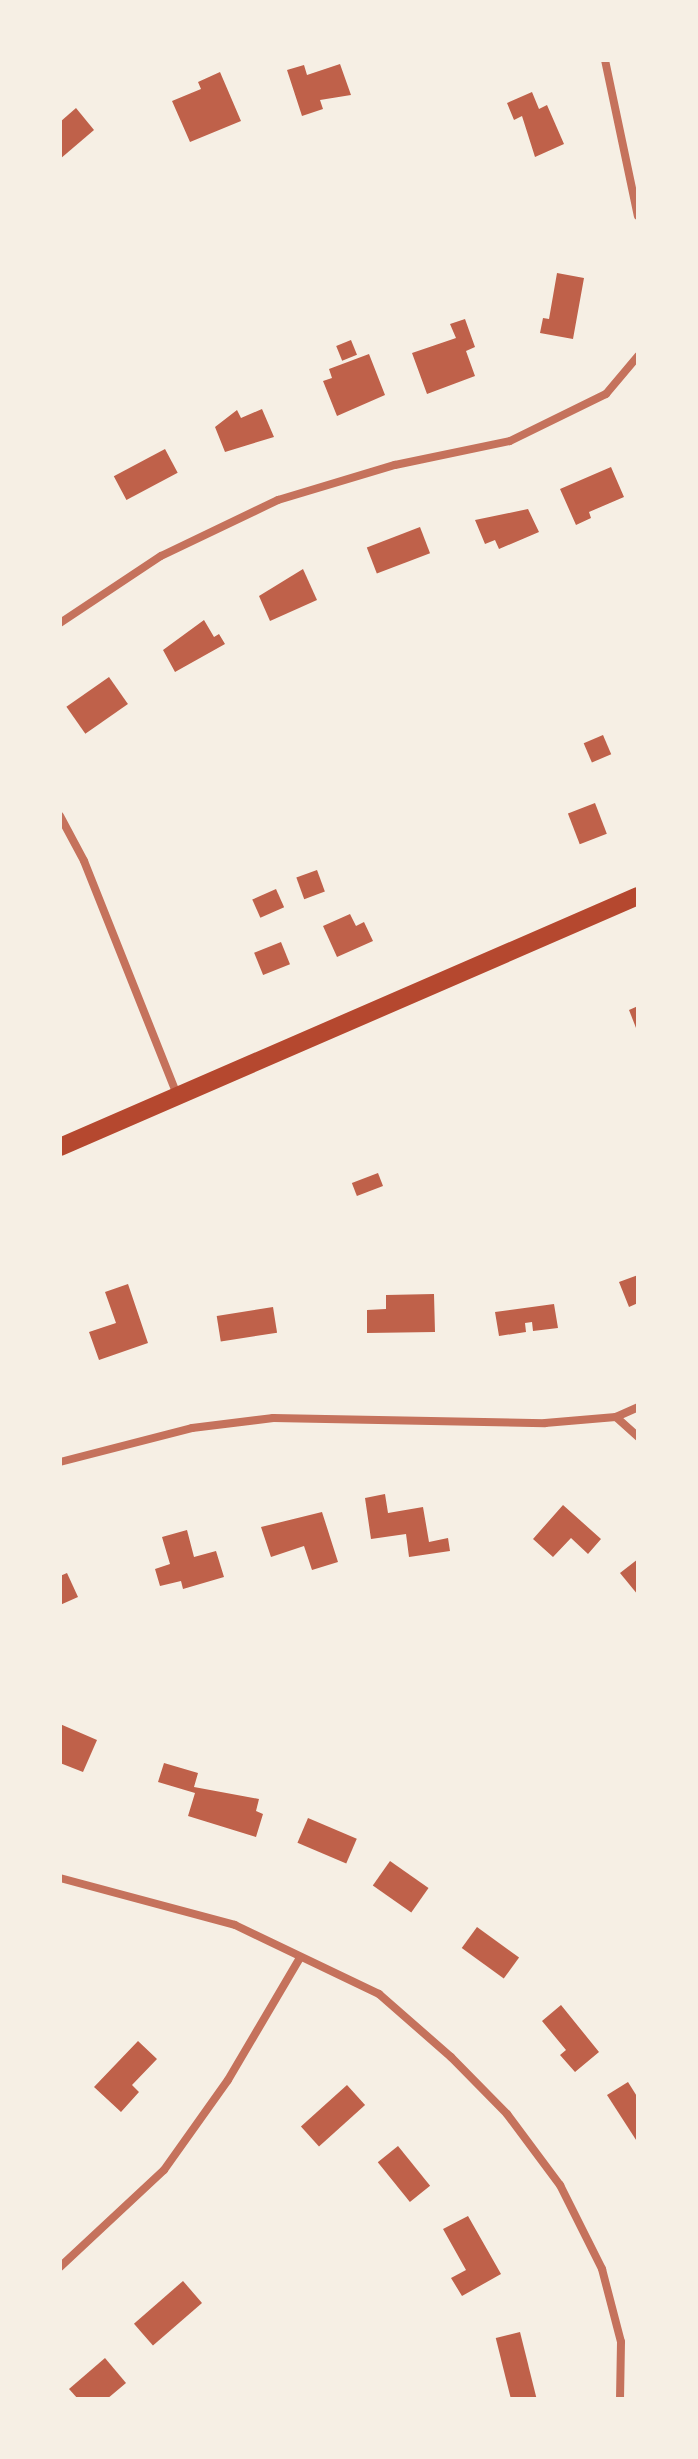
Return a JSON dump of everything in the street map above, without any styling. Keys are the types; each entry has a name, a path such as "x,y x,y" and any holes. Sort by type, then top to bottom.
{"main road":[{"path":"60,1147 638,896"}],"street":[{"path":"605,60 638,216"},
{"path":"60,623 161,556 278,500 395,465 510,441 606,394 637,362"},
{"path":"60,816 84,861 178,1096"},
{"path":"60,1462 192,1428 273,1418 545,1423 616,1417 638,1407"},
{"path":"616,1417 638,1437"},
{"path":"60,1878 235,1925 391,2004 507,2114 560,2185 602,2269 621,2342 620,2399"},
{"path":"60,2267 164,2170 228,2080 300,1958"}],"building":[{"path":"340,64 351,95 320,100 323,109 302,116 287,70 304,65 307,75"},
{"path":"220,72 241,121 190,142 172,101 201,89 198,82"},
{"path":"532,92 539,109 547,105 564,144 535,157 522,116 514,120 507,103"},
{"path":"76,108 94,130 60,159 60,122"},
{"path":"557,273 584,278 573,339 540,333 543,318 549,319"},
{"path":"465,319 475,347 466,351 475,376 427,394 412,353 456,338 450,324"},
{"path":"351,340 357,355 342,361 336,346"},
{"path":"369,354 385,395 337,416 323,381 332,378 329,369"},
{"path":"262,409 274,437 225,452 215,427 237,410 241,418"},
{"path":"165,449 178,473 126,500 114,476"},
{"path":"611,467 624,497 589,512 591,518 576,525 560,489"},
{"path":"528,509 539,532 499,549 495,540 485,544 475,520"},
{"path":"420,527 430,553 377,574 367,547"},
{"path":"303,569 317,600 270,621 259,596"},
{"path":"204,620 214,637 219,634 225,644 175,672 163,650"},
{"path":"109,677 128,704 85,734 66,707"},
{"path":"603,735 611,754 592,763 584,743"},
{"path":"595,803 607,834 580,844 568,813"},
{"path":"317,870 325,892 304,899 296,878"},
{"path":"276,889 284,907 260,918 252,900"},
{"path":"350,914 356,926 364,922 373,941 337,957 323,926"},
{"path":"281,942 290,964 263,975 254,953"},
{"path":"638,1006 638,1033 629,1010"},
{"path":"378,1173 383,1186 357,1196 352,1183"},
{"path":"638,1275 638,1303 629,1307 619,1282"},
{"path":"128,1284 148,1343 99,1360 89,1332 116,1323 105,1292"},
{"path":"434,1294 435,1332 367,1333 367,1310 386,1309 386,1295"},
{"path":"554,1304 558,1328 533,1331 532,1322 525,1323 526,1332 499,1336 495,1312"},
{"path":"273,1307 277,1333 221,1342 217,1316"},
{"path":"385,1494 388,1513 423,1507 429,1542 448,1538 450,1551 409,1557 406,1534 371,1539 365,1498"},
{"path":"563,1505 601,1539 588,1554 571,1538 553,1557 533,1539"},
{"path":"322,1512 338,1562 312,1570 304,1546 271,1557 261,1527"},
{"path":"187,1530 194,1557 216,1551 224,1577 183,1589 181,1581 160,1586 155,1569 170,1564 162,1537"},
{"path":"638,1559 638,1595 620,1573"},
{"path":"67,1573 78,1597 60,1605 60,1576"},
{"path":"60,1724 97,1740 83,1772 60,1763"},
{"path":"164,1763 198,1773 194,1787 259,1799 256,1811 263,1814 256,1837 188,1816 195,1793 158,1782"},
{"path":"308,1818 357,1839 346,1864 297,1843"},
{"path":"390,1861 429,1888 411,1913 373,1886"},
{"path":"477,1927 519,1958 504,1979 462,1948"},
{"path":"561,2005 599,2052 575,2072 560,2055 566,2050 542,2021"},
{"path":"138,2041 157,2059 132,2085 139,2092 121,2112 94,2087"},
{"path":"628,2082 638,2098 638,2143 607,2095"},
{"path":"347,2085 365,2105 319,2147 301,2126"},
{"path":"398,2146 430,2186 410,2202 378,2162"},
{"path":"468,2216 501,2274 462,2296 451,2278 466,2270 443,2229"},
{"path":"183,2281 202,2303 153,2346 134,2324"},
{"path":"520,2332 537,2399 511,2399 496,2338"},
{"path":"105,2358 126,2383 107,2399 78,2399 69,2389"}]}
